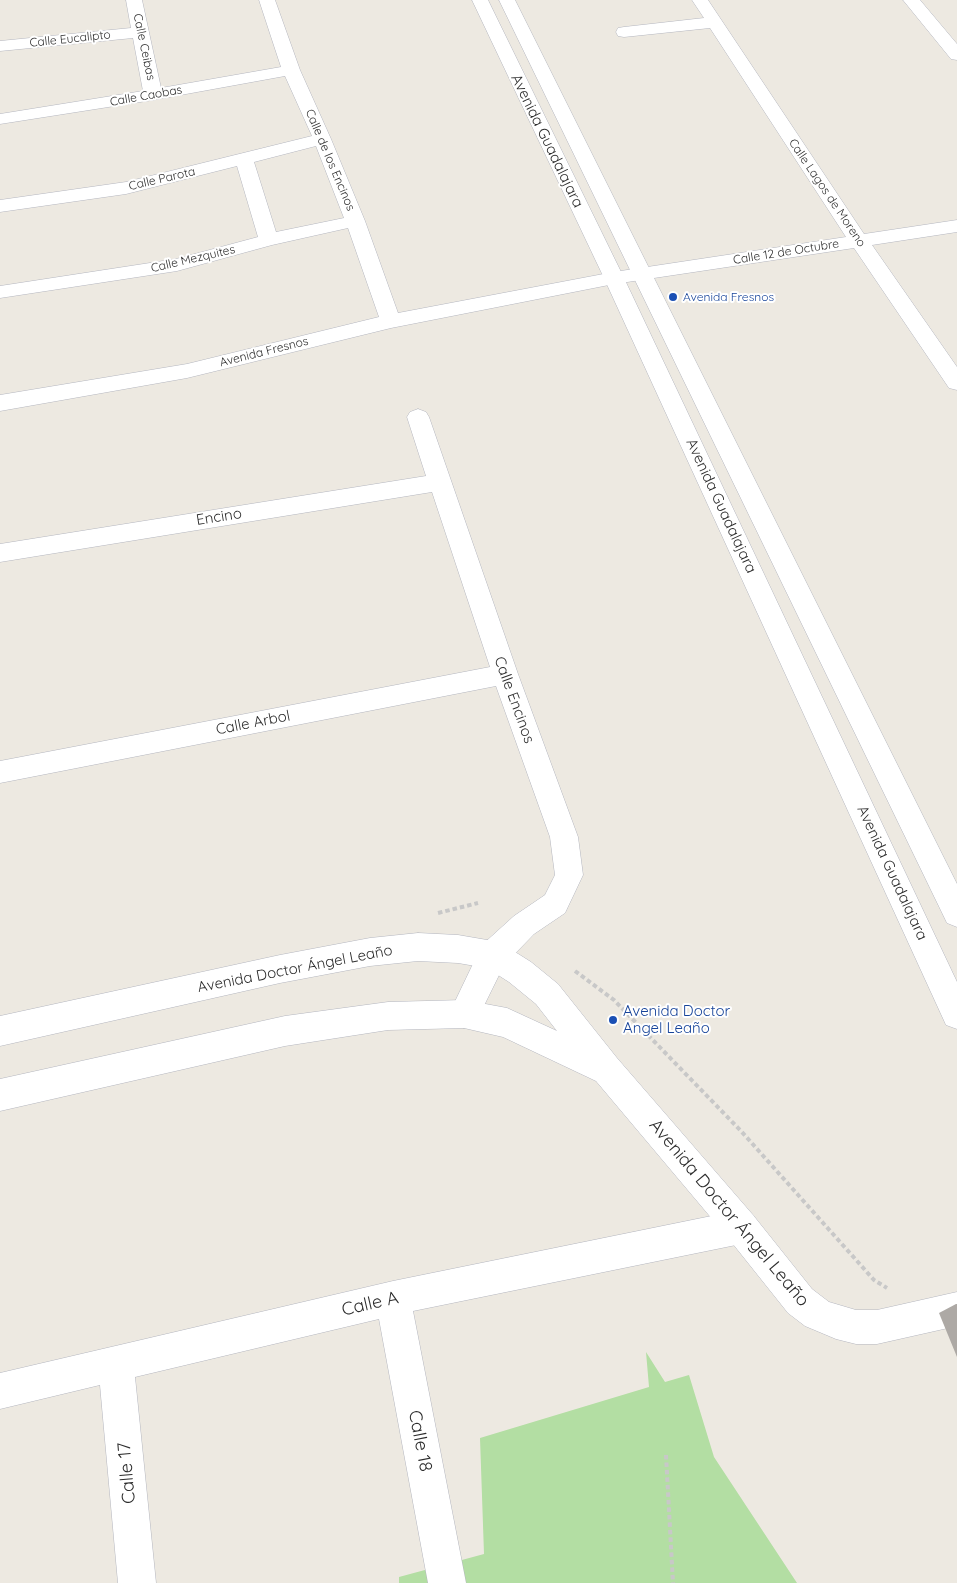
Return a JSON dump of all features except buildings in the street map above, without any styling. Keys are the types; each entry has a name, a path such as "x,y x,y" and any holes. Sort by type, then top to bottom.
{"street":[{"name":"Calle Ceibas","path":"134,0 153,95"},
{"name":"Calle de los Encinos","path":"267,0 291,70 355,220 391,321"},
{"name":"Avenida Guadalajara","path":"480,0 510,67 614,278 957,1015"},
{"name":"Avenida Guadalajara","path":"508,0 952,903"},
{"name":"Calle Lagos de Moreno","path":"700,0 859,241 957,383"},
{"path":"911,0 957,56"},
{"path":"930,23 948,20"},
{"path":"624,32 714,22"},
{"name":"Calle Eucalipto","path":"0,46 141,32"},
{"name":"Calle Caobas","path":"0,119 153,95 291,70"},
{"name":"Calle Parota","path":"0,206 126,188 322,139"},
{"path":"244,159 269,240"},
{"name":"Calle Mezquites","path":"0,292 178,265 269,240 355,220"},
{"name":"Calle 12 de Octubre","path":"614,278 957,226"},
{"name":"Avenida Fresnos","path":"0,403 188,371 391,321 614,278"},
{"name":"Calle Encinos","path":"418,417 505,674 564,837 570,875 555,904 524,925 493,956 464,1014"},
{"name":"Encino","path":"0,553 439,482"},
{"name":"Calle Arbol","path":"0,772 505,674"},
{"path":"904,898 952,903"},
{"name":"Avenida Doctor Ángel Leaño","path":"0,1032 280,969 370,952 418,947 458,949 493,956 520,972 546,994 606,1069 742,1227 800,1301 817,1314 836,1322 856,1327 877,1328 957,1309"},
{"name":"Avenida Doctor Ángel Leaño","path":"0,1095 285,1031 388,1016 464,1014 507,1023 606,1069"},
{"name":"Calle A","path":"0,1392 392,1298 742,1227"},
{"name":"Calle 18","path":"392,1298 447,1583"},
{"name":"Calle 17","path":"116,1363 137,1583"}],"path":[{"path":"569,967 614,1000 741,1131 874,1280 888,1289"},
{"path":"666,1455 673,1583"}],"green space":[{"path":"646,1352 665,1382 689,1375 714,1457 797,1583 399,1583 399,1577 484,1554 480,1438 649,1387"}],"place":[{"name":"Avenida Fresnos","path":"673,297"},
{"name":"Avenida Doctor Angel Leaño","path":"613,1020"}]}
